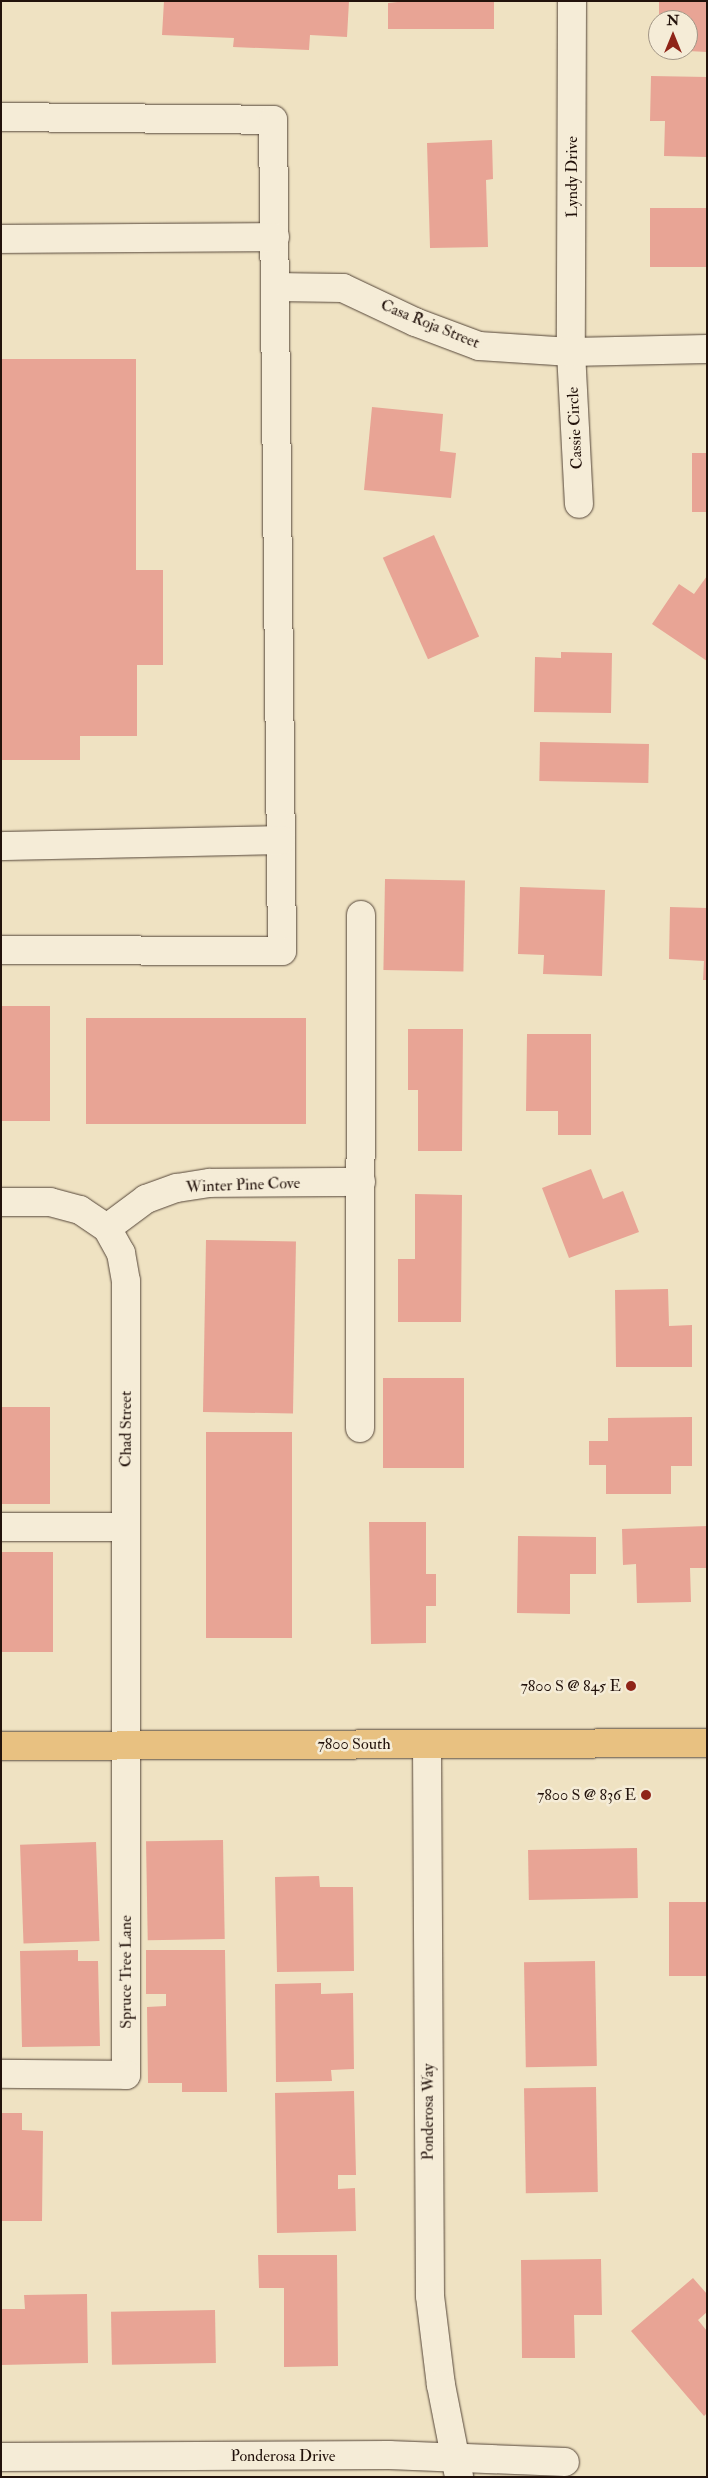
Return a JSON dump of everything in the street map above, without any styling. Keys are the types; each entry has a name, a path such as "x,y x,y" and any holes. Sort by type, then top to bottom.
{"main road":[{"name":"7800 South","path":"1,1746 707,1742"}],"street":[{"name":"Lyndy Drive","path":"571,352 572,1"},
{"path":"1,117 273,120 282,951 1,950"},
{"path":"1,239 274,237"},
{"name":"Casa Roja Street","path":"275,287 342,288 415,322 479,346 571,352 707,349"},
{"name":"Cassie Circle","path":"571,352 579,504"},
{"path":"1,846 281,840"},
{"path":"360,1428 361,915"},
{"name":"Winter Pine Cove","path":"107,1228 146,1199 177,1188 210,1183 361,1182"},
{"name":"Chad Street","path":"1,1202 50,1202 80,1210 107,1228 121,1253 126,1280 126,1745"},
{"path":"1,1527 126,1527"},
{"name":"Ponderosa Way","path":"427,1744 430,2296 456,2467"},
{"name":"Spruce Tree Lane","path":"1,2074 126,2074 126,1745"},
{"name":"Ponderosa Drive","path":"1,2457 456,2467 565,2462"}],"building":[{"path":"164,1 349,1 347,37 310,35 309,50 233,47 234,38 162,35"},
{"path":"407,1 494,1 494,29 388,29 388,3"},
{"path":"707,1 707,52 698,52 698,10 659,10 659,2"},
{"path":"651,76 707,77 707,157 664,156 665,121 650,121"},
{"path":"492,140 493,179 486,180 488,247 430,248 427,143"},
{"path":"650,208 707,208 707,267 650,267"},
{"path":"1,359 136,359 136,570 163,570 163,665 137,665 137,736 80,736 80,760 1,760"},
{"path":"372,407 443,414 440,451 456,453 451,498 364,490"},
{"path":"692,453 707,453 707,512 692,512"},
{"path":"434,535 479,636 428,659 383,558"},
{"path":"707,576 707,661 652,624 679,584 694,594"},
{"path":"561,652 612,653 611,713 534,712 535,657 561,658"},
{"path":"540,742 649,744 648,783 539,781"},
{"path":"385,879 465,880 463,971 383,970"},
{"path":"520,887 605,890 602,976 543,974 544,955 518,954"},
{"path":"670,907 707,908 707,980 703,980 704,961 669,959"},
{"path":"1,1006 50,1006 50,1121 1,1121"},
{"path":"86,1018 306,1018 306,1124 86,1124"},
{"path":"408,1029 463,1029 462,1151 418,1151 418,1090 408,1090"},
{"path":"527,1034 591,1034 591,1135 558,1135 558,1111 526,1111"},
{"path":"591,1169 603,1199 623,1191 639,1232 569,1258 542,1188"},
{"path":"415,1194 462,1195 461,1322 398,1322 398,1259 415,1259"},
{"path":"206,1240 296,1242 293,1414 203,1412"},
{"path":"668,1289 669,1326 692,1325 692,1367 616,1367 615,1290"},
{"path":"383,1378 464,1378 464,1468 383,1468"},
{"path":"1,1407 50,1407 50,1504 1,1504"},
{"path":"692,1417 692,1466 671,1466 671,1494 606,1494 606,1465 589,1465 589,1441 608,1441 608,1418"},
{"path":"206,1432 292,1432 292,1638 206,1638"},
{"path":"369,1522 426,1522 426,1574 436,1574 436,1606 426,1606 426,1643 371,1644"},
{"path":"707,1526 707,1568 690,1568 691,1602 637,1603 636,1564 623,1565 622,1529"},
{"path":"518,1536 596,1537 596,1574 570,1574 570,1614 517,1613"},
{"path":"1,1552 53,1552 53,1652 1,1652"},
{"path":"223,1840 225,1939 148,1940 146,1841"},
{"path":"96,1842 99,1941 24,1944 20,1845"},
{"path":"637,1848 638,1898 529,1900 528,1850"},
{"path":"319,1876 320,1887 353,1887 354,1971 277,1972 275,1877"},
{"path":"669,1902 707,1902 707,1976 669,1976"},
{"path":"78,1950 78,1961 98,1961 100,2046 22,2047 20,1951"},
{"path":"146,1950 225,1950 227,2092 182,2092 182,2083 148,2083 147,2007 166,2006 166,1994 146,1994"},
{"path":"595,1961 597,2066 526,2067 524,1962"},
{"path":"321,1983 321,1994 353,1993 354,2069 331,2070 332,2081 276,2082 275,1984"},
{"path":"596,2087 598,2192 526,2193 524,2088"},
{"path":"354,2091 356,2175 338,2175 338,2189 355,2188 356,2231 277,2233 275,2093"},
{"path":"1,2113 22,2113 22,2130 43,2131 42,2221 1,2221"},
{"path":"258,2255 337,2255 338,2366 284,2367 284,2288 259,2288"},
{"path":"601,2259 602,2315 574,2315 575,2358 522,2358 521,2260"},
{"path":"693,2278 707,2294 707,2312 698,2320 707,2331 707,2413 704,2416 631,2331"},
{"path":"87,2294 88,2363 1,2365 1,2309 25,2309 24,2295"},
{"path":"215,2310 216,2363 112,2365 111,2312"}],"place":[{"name":"7800 S @ 845 E","path":"631,1686"},
{"name":"7800 S @ 836 E","path":"646,1795"}]}
